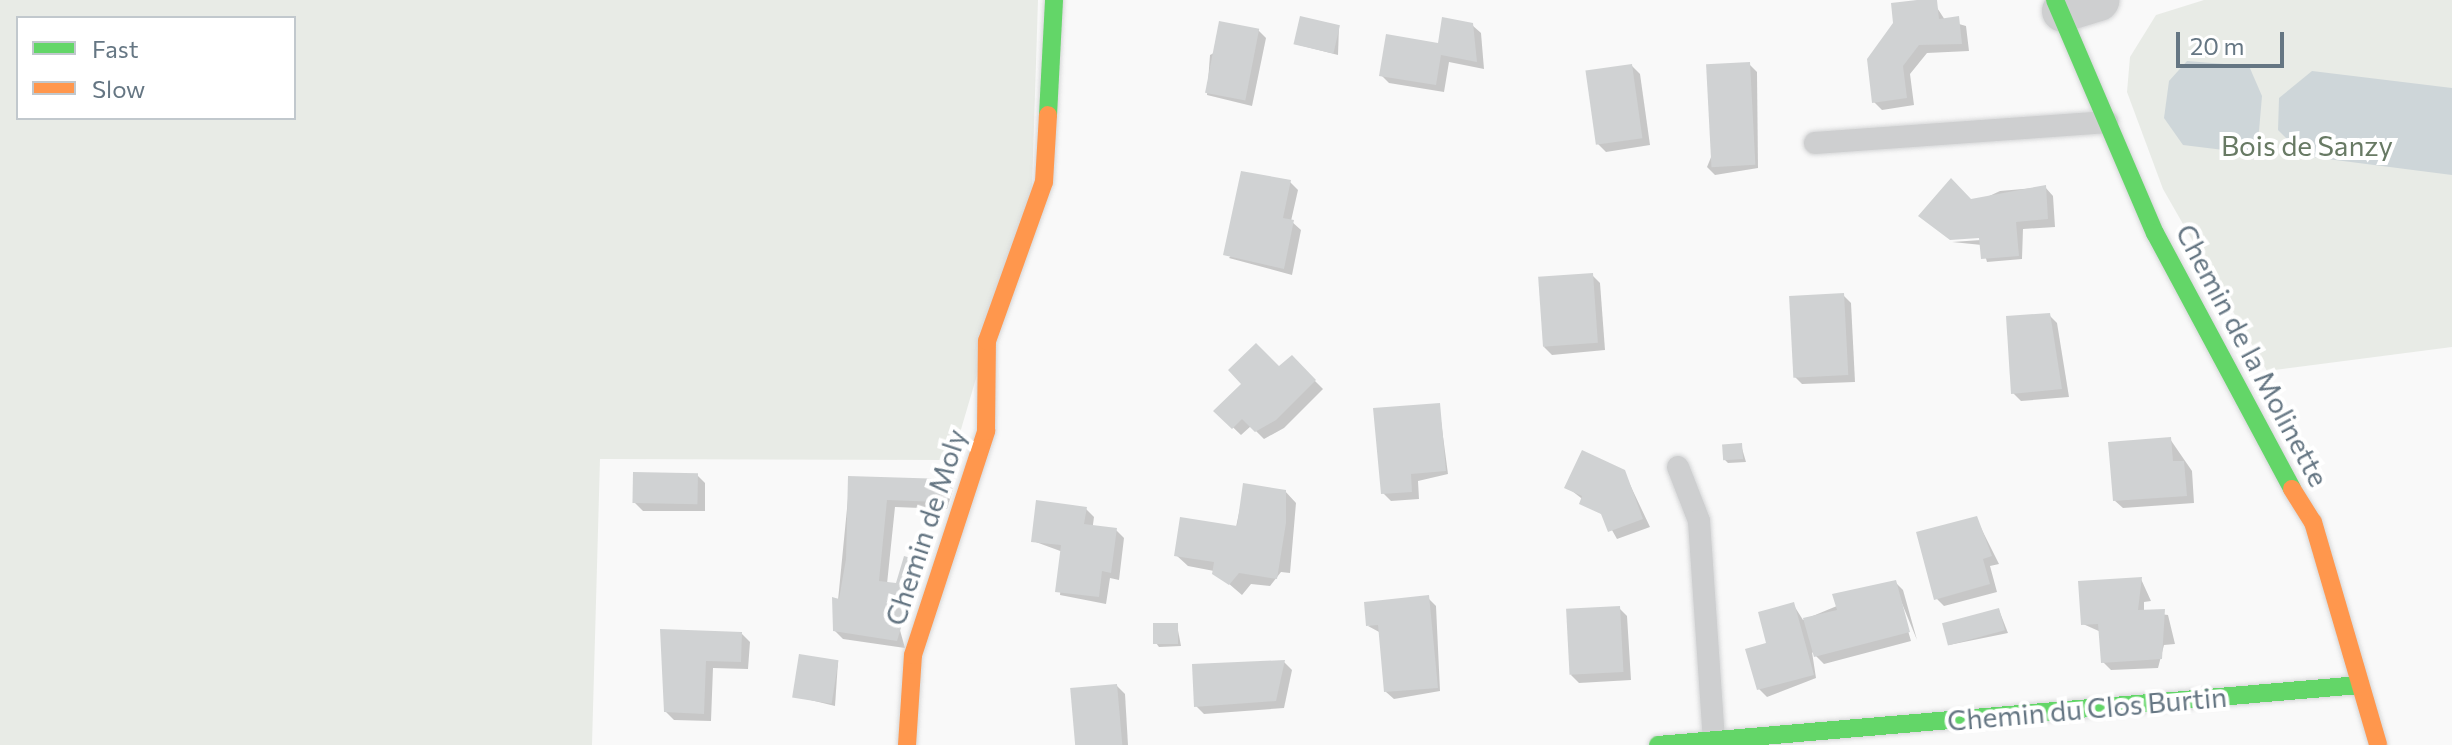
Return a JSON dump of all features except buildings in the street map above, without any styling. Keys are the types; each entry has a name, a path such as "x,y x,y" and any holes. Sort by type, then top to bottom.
{"street":[{"name":"Chemin de Moly","path":"907,745 913,655 986,431 987,341 1044,182 1054,0"},
{"name":"Chemin de la Molinette","path":"2072,4 2107,122 2162,247 2261,440 2313,522 2378,745"},
{"name":"Chemin du Clos Burtin","path":"1658,745 1766,741 2360,685"}],"lane":[{"path":"1815,143 2107,122"},
{"path":"1678,467 1699,521 1714,741"}],"green space":[{"path":"0,0 1038,0 1032,188 952,460 600,459 592,745 0,745"},
{"name":"Bois de Sanzy","path":"2204,0 2452,0 2452,347 2267,371 2163,189 2127,92 2130,57 2156,15"}],"shaded area":[{"path":"2187,61 2249,66 2262,96 2259,131 2248,153 2183,145 2164,118 2169,81"},
{"path":"2312,71 2452,88 2452,175 2304,156 2278,130 2279,98"}],"traffic: fast":[{"path":"1048,115 1054,0"},
{"path":"2055,0 2155,233 2292,489"},
{"path":"1658,745 2360,685"}],"traffic: slow":[{"path":"907,745 913,655 986,431 987,341 1044,182 1048,115"},
{"path":"2292,489 2313,522 2378,745"}]}
